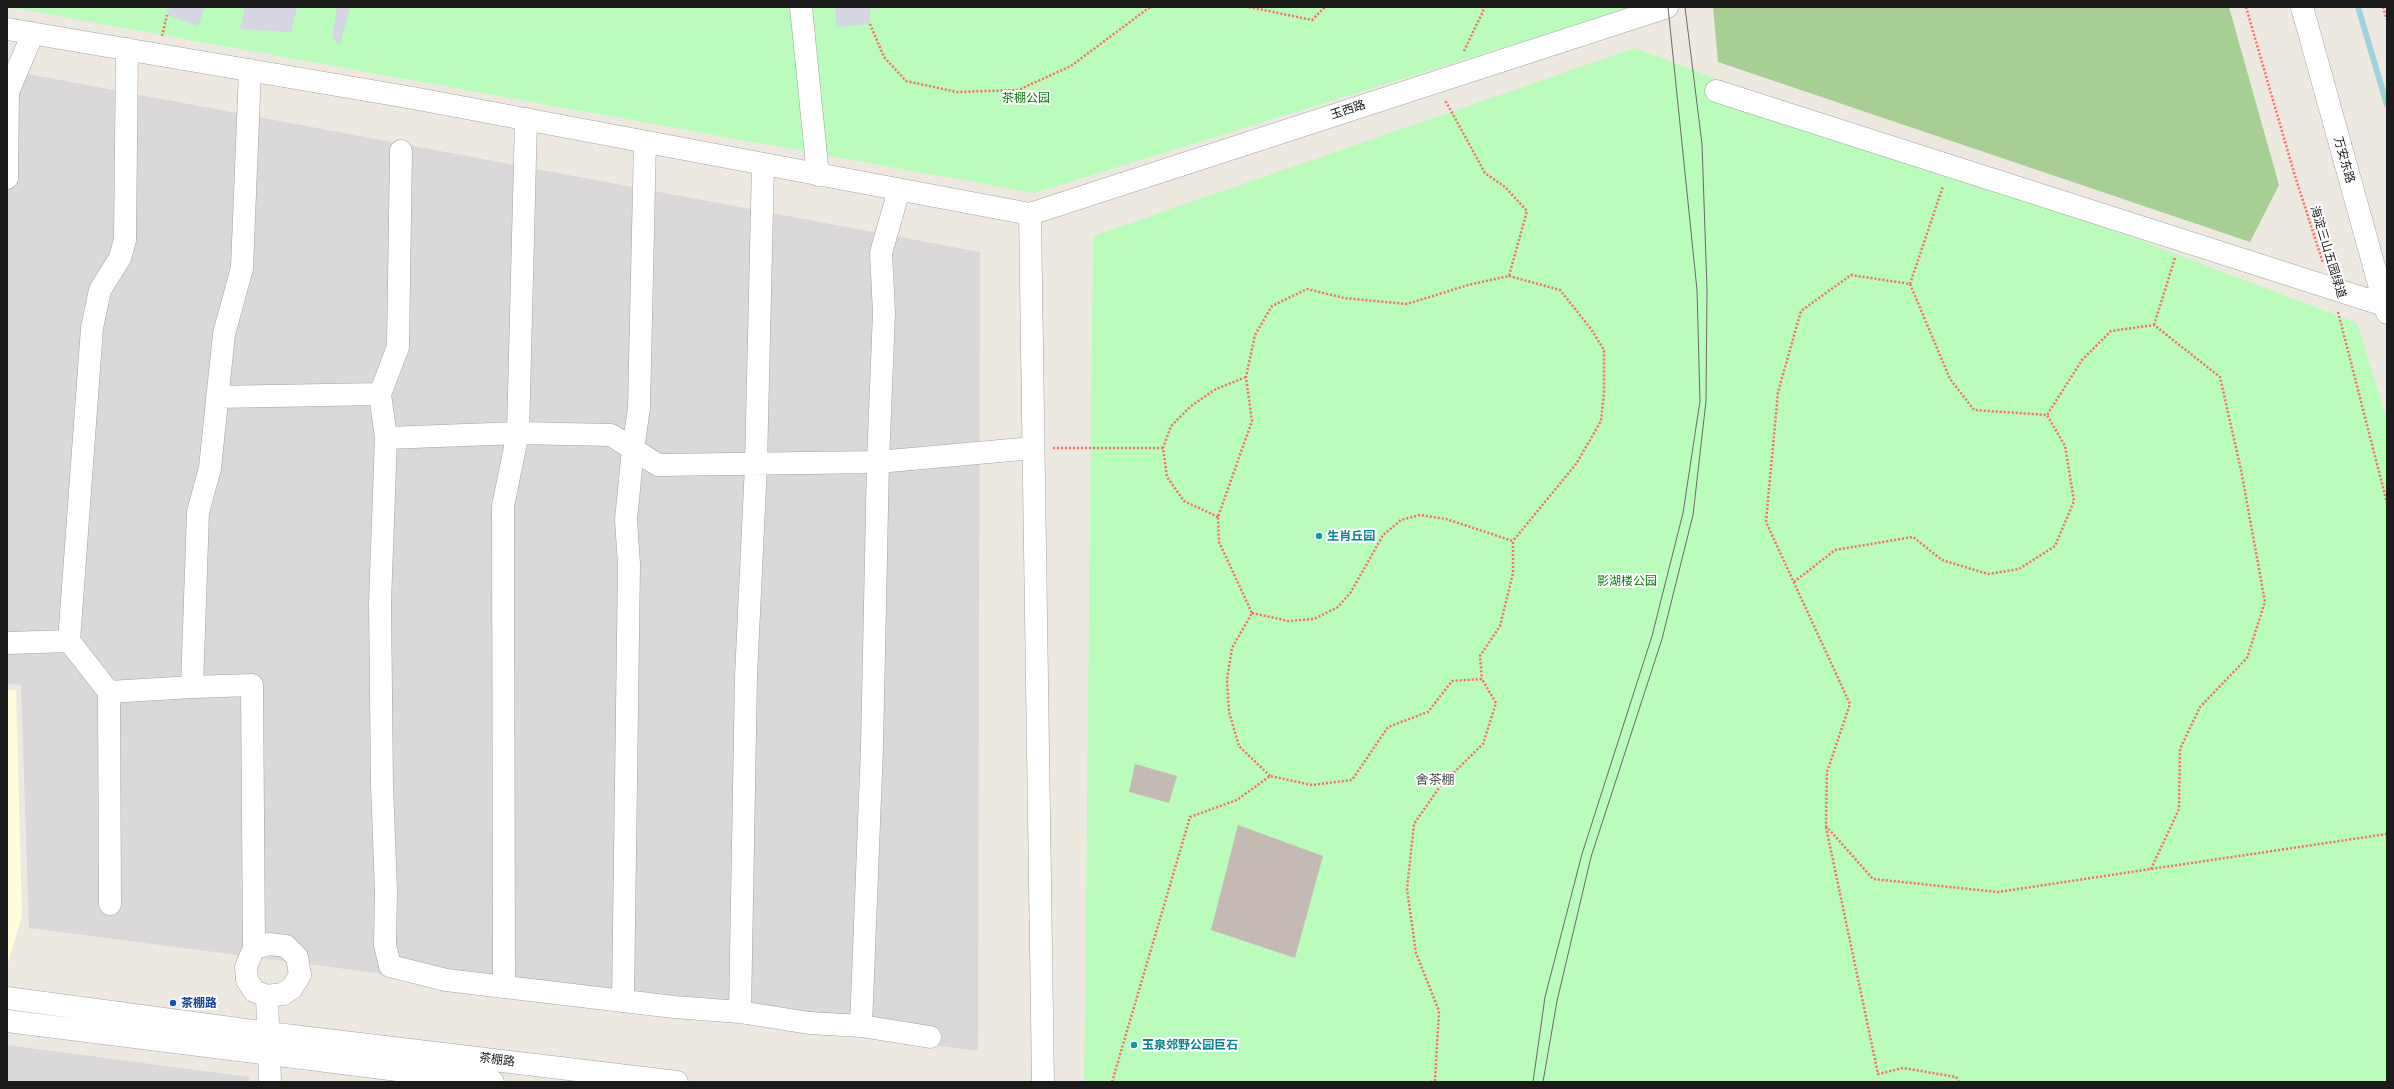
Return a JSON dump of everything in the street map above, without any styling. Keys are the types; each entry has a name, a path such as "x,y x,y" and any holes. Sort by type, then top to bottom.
{"street":[{"path":"801,7 818,175"},
{"name":"玉西路","path":"1030,214 1667,7"},
{"name":"万安东路","path":"2302,7 2386,309"},
{"path":"7,29 526,119 1030,214 1043,1082"},
{"path":"7,178 8,92 33,33"},
{"path":"110,904 109,692 69,641 92,328 100,290 120,258 125,240 127,49"},
{"path":"192,687 198,512 210,468 216,397 224,334 242,268 250,70"},
{"path":"1716,91 2331,288 2386,309"},
{"path":"504,986 503,506 518,433 526,119"},
{"path":"623,1000 629,564 626,520 633,449 639,408 645,142"},
{"path":"401,151 398,347 380,394 386,438 380,603 382,785 386,891 385,945 390,966 446,980 674,1007 740,1012 809,1024 861,1026 930,1037"},
{"path":"740,1012 746,676 756,465 763,164"},
{"path":"861,1026 872,747 878,462 884,312 881,253 899,190"},
{"path":"216,397 380,394"},
{"path":"386,438 518,433 611,435 658,465 756,465 878,462 1033,448"},
{"path":"7,643 69,641"},
{"path":"109,692 252,685 254,948 246,967 247,980 254,991 267,996 283,994 292,988 300,975 297,958 286,946 269,944 254,948"},
{"path":"267,996 270,1082"},
{"name":"茶棚路","path":"7,998 493,1082"},
{"name":"茶棚路","path":"7,1021 269,1043 677,1082"}],"path":[{"path":"870,24 884,57 906,81 957,92 1018,90 1071,66 1150,7"},
{"path":"1249,7 1312,20 1325,7"},
{"path":"1457,55 1463,52 1485,7"},
{"name":"海淀三山五园绿道","path":"2246,7 2295,176 2331,288 2387,503"},
{"path":"2383,7 2387,20"},
{"path":"1435,82 1485,173 1505,187 1527,211 1508,276"},
{"path":"1950,166 1910,284 1950,378 1974,410 2048,415"},
{"path":"2154,325 2180,240"},
{"path":"1910,284 1851,275 1801,311 1778,392 1766,522 1850,704 1827,772 1826,826 1878,1074 1903,1068 1956,1077 1959,1082"},
{"path":"1252,614 1219,542 1218,517 1252,421 1246,377 1254,335 1272,306 1307,289 1344,298 1406,304 1468,285 1508,276 1560,290 1591,329 1604,350 1602,421 1576,464 1514,541 1513,573 1500,626 1480,656 1482,679 1496,703 1483,744 1441,785 1414,824 1407,889 1416,953 1439,1011 1435,1080 1432,1082"},
{"path":"2048,415 2082,360 2111,331 2154,325 2220,377 2241,470 2265,602 2247,658 2200,707 2180,749 2179,809 2151,869"},
{"path":"1218,517 1184,501 1167,478 1163,448 1171,426 1191,406 1216,389 1246,377"},
{"path":"1794,582 1835,550 1913,537 1942,560 1988,574 2019,569 2055,546 2074,501 2065,446 2048,415"},
{"path":"1033,448 1163,448"},
{"path":"1252,614 1288,621 1314,619 1338,606 1359,579 1383,535 1401,520 1420,515 1446,519 1514,541"},
{"path":"1252,614 1232,648 1227,679 1229,712 1239,746 1270,776 1312,785 1352,780 1388,726 1428,712 1452,681 1482,679"},
{"path":"1112,1082 1190,817 1237,800 1270,776"},
{"path":"1826,826 1873,879 1998,892 2387,834"}],"shaded area":[{"path":"170,7 205,7 198,26 167,15"},
{"path":"245,7 297,7 291,32 240,29"},
{"path":"337,7 350,7 340,45 332,38"},
{"path":"835,7 870,7 870,24 837,27"},
{"path":"7,70 980,252 978,1051 29,928 21,685 7,684"},
{"path":"7,690 16,690 22,916 7,966"},
{"path":"7,1045 249,1077 249,1082 7,1082"}],"green space":[{"name":"茶棚公园","path":"8,7 1634,7 1034,193"},
{"path":"1713,7 2229,7 2279,185 2250,242 1718,62"},
{"name":"影湖楼公园","path":"1635,48 2357,323 2387,420 2387,1082 1084,1082 1093,236"}],"building":[{"path":"1135,764 1177,776 1169,803 1129,792"},
{"path":"1238,825 1323,856 1295,958 1211,930"}],"waterway":[{"path":"2358,7 2387,105"}],"tram line":[{"path":"1533,1082 1545,997 1582,854 1652,636 1683,513 1700,401 1697,290 1668,7"},
{"path":"1543,1082 1557,1001 1591,857 1662,639 1693,515 1706,401 1707,289 1702,144 1685,7"}],"place":[{"name":"生肖丘园","path":"1319,536"},
{"name":"茶棚路","path":"173,1003"},
{"name":"玉泉郊野公园巨石","path":"1134,1045"}],"district":[{"name":"舍茶棚","path":"1435,780"}]}
